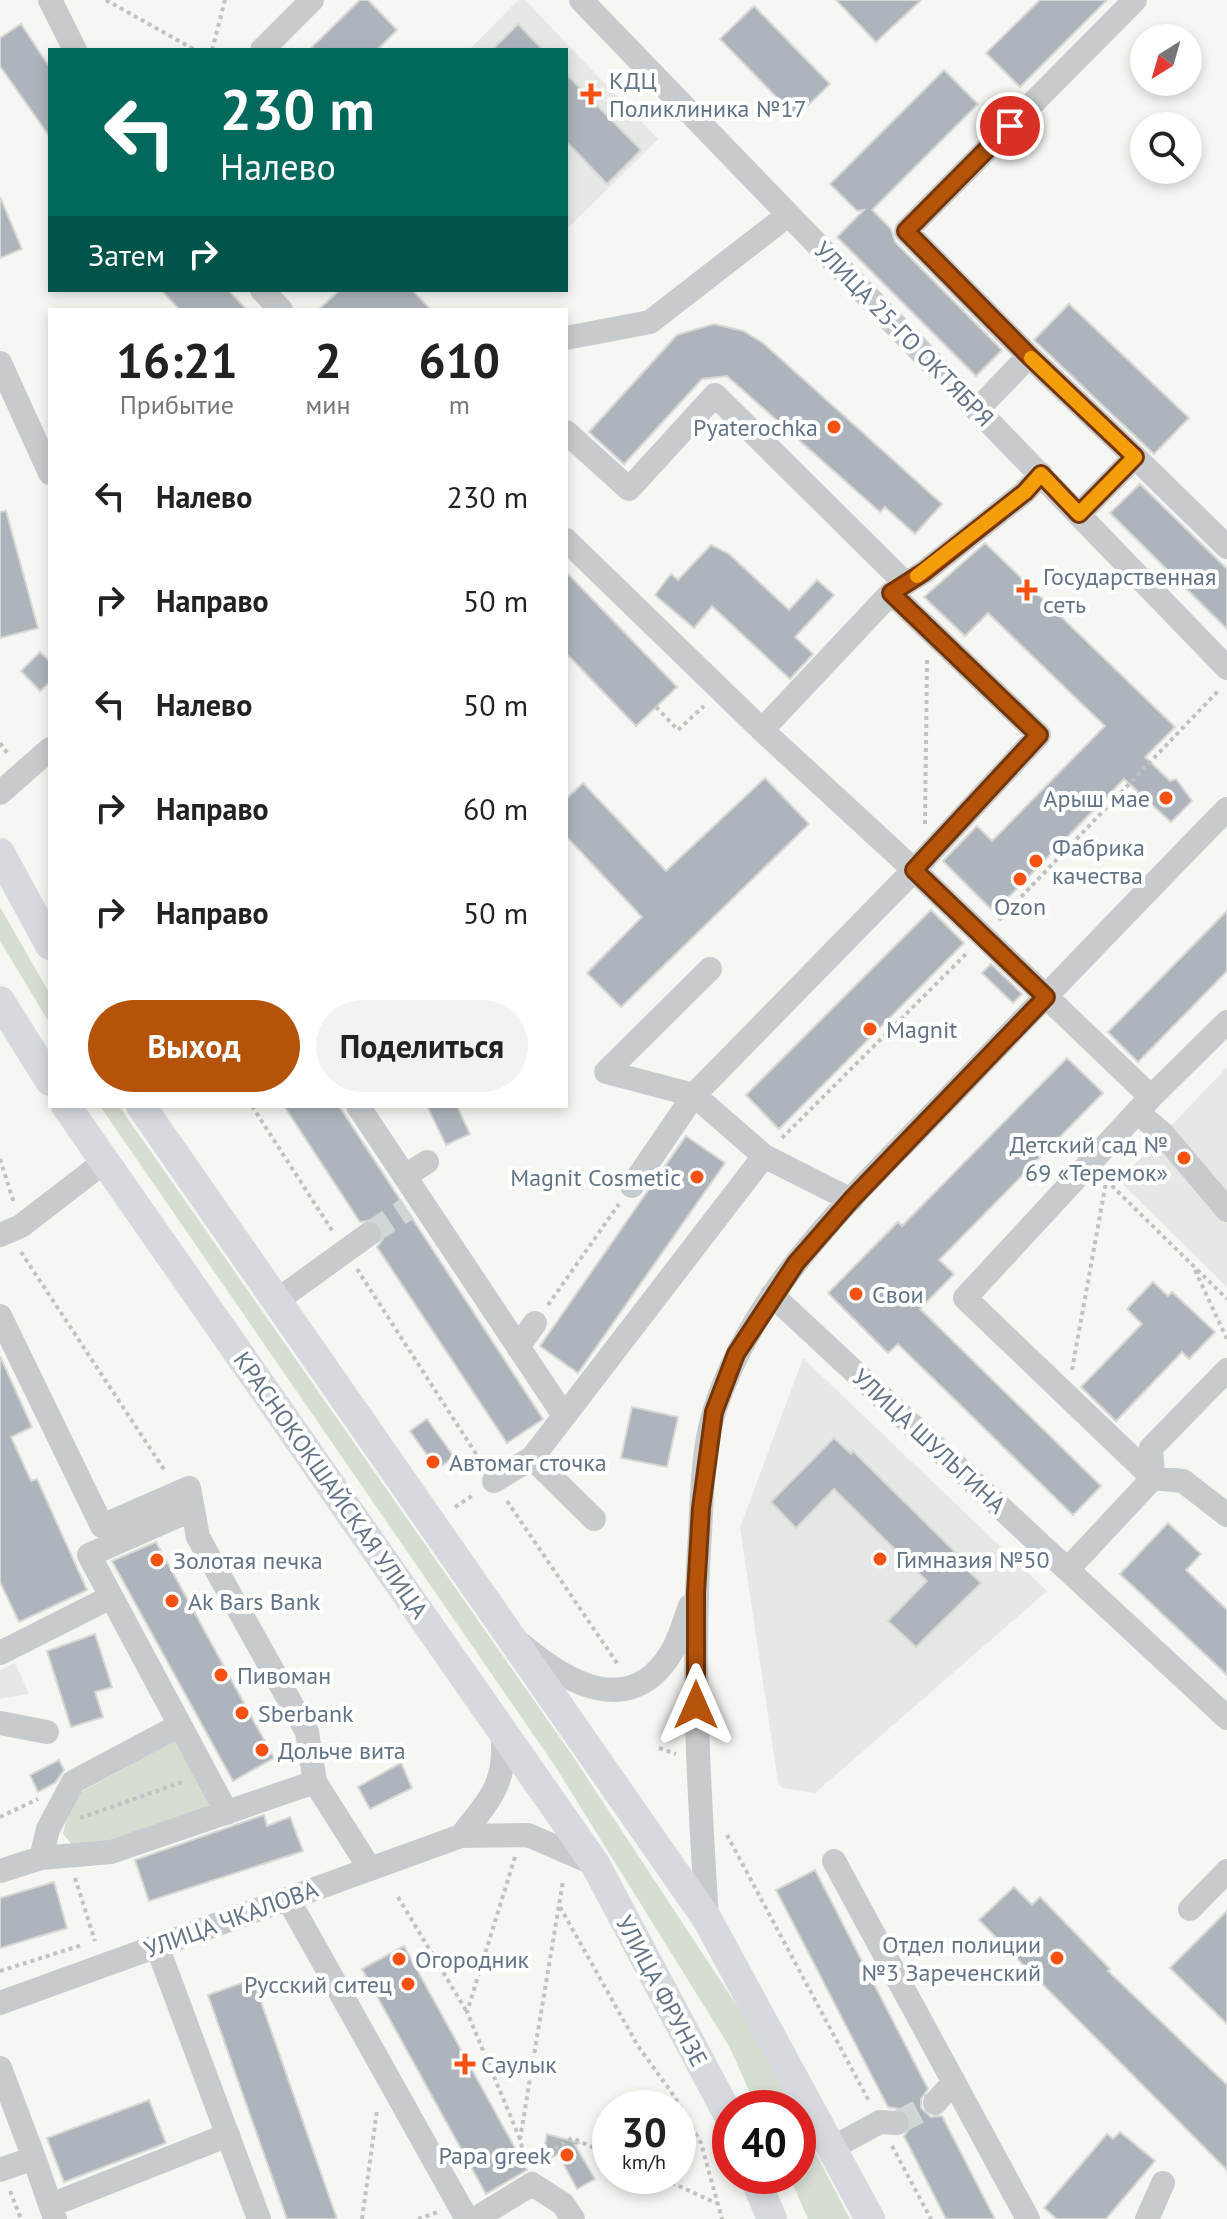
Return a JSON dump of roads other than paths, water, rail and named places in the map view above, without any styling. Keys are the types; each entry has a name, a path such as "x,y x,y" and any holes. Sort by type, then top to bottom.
{"main road":[{"path":"0,853 48,941"},
{"path":"0,1001 48,1078"},
{"name":"КРАСНОКОКШАЙСКАЯ УЛИЦА","path":"67,1108 595,1864"},
{"path":"142,1108 707,1919 870,2219"},
{"name":"УЛИЦА ФРУНЗЕ","path":"595,1864 715,2090"},
{"path":"762,2194 772,2219"}],"street":[{"path":"50,0 74,48"},
{"path":"264,48 312,0"},
{"name":"УЛИЦА 25-ГО ОКТЯБРЯ","path":"581,0 1227,668"},
{"path":"1135,0 906,231 1029,356 1227,547"},
{"path":"568,338 650,322 788,215"},
{"path":"264,292 279,308"},
{"path":"977,410 1029,356"},
{"path":"0,363 48,469"},
{"path":"568,434 629,489 715,395 898,587 928,626 1039,735 919,864 694,1095 632,1186"},
{"path":"1079,514 1135,457"},
{"path":"762,730 898,587 936,564 1025,492 1041,474"},
{"path":"568,542 723,688 762,730 919,864 1144,1104 1163,1134 1227,1210"},
{"path":"0,793 48,751"},
{"path":"707,1919 697,1760 696,1593 701,1508 714,1412 736,1354 772,1295 851,1200 1227,809"},
{"path":"710,969 606,1072 694,1095 764,1156 851,1200"},
{"path":"1227,1022 1144,1104 965,1298 1153,1478 1183,1481 1227,1515"},
{"path":"359,1108 405,1176 414,1204 563,1414"},
{"path":"494,1481 532,1458 764,1156"},
{"path":"11,1231 104,1162"},
{"path":"405,1176 427,1162"},
{"path":"275,1302 369,1234"},
{"name":"УЛИЦА ШУЛЬГИНА","path":"772,1295 1227,1718"},
{"path":"0,1316 102,1526 185,1501"},
{"path":"518,1347 535,1323"},
{"path":"1068,1569 1153,1478 1151,1448 1227,1370"},
{"path":"532,1458 594,1519"},
{"path":"185,1501 89,1555 227,1813"},
{"path":"185,1501 198,1537 307,1732 315,1782 370,1869"},
{"path":"509,1633 537,1657 594,1689 618,1692 653,1676 672,1652 696,1593"},
{"path":"0,1653 111,1597"},
{"path":"0,1723 47,1732"},
{"path":"41,1858 48,1829 73,1782 180,1725"},
{"path":"461,1836 502,1778 505,1757 502,1728"},
{"path":"0,1871 41,1858 111,1852 315,1782"},
{"name":"УЛИЦА ЧКАЛОВА","path":"0,2003 461,1836 528,1835 595,1864"},
{"path":"834,1861 1028,2219"},
{"path":"1190,1909 1227,1871"},
{"path":"288,1899 467,2219"},
{"path":"157,1946 259,2219"},
{"path":"0,2068 53,2212 228,2135"},
{"path":"935,2103 954,2082"},
{"path":"832,2148 888,2122"},
{"path":"1,2170 34,2158"},
{"path":"1147,2219 1163,2183"},
{"path":"475,2219 532,2184 563,2204 573,2219"}],"tunnel":[{"path":"369,1234 407,1209"},
{"path":"897,2123 935,2103"}],"place":[{"name":"КДЦ Поликлиника №17","path":"591,94"},
{"name":"Pyaterochka","path":"834,427"},
{"name":"Государственная сеть","path":"1027,590"},
{"name":"Арыш мае","path":"1166,798"},
{"name":"Фабрика качества","path":"1036,861"},
{"name":"Ozon","path":"1020,879"},
{"name":"Magnit","path":"870,1029"},
{"name":"Детский сад № 69 «Теремок»","path":"1184,1158"},
{"name":"Magnit Cosmetic","path":"697,1177"},
{"name":"Свои","path":"856,1294"},
{"name":"Автомаг сточка","path":"433,1462"},
{"name":"Гимназия №50","path":"880,1559"},
{"name":"Золотая печка","path":"157,1560"},
{"name":"Ak Bars Bank","path":"172,1601"},
{"name":"Пивоман","path":"221,1675"},
{"name":"Sberbank","path":"242,1713"},
{"name":"Дольче вита","path":"262,1750"},
{"name":"Отдел полиции №3 Зареченский","path":"1057,1958"},
{"name":"Огородник","path":"399,1959"},
{"name":"Русский ситец","path":"408,1984"},
{"name":"Саулык","path":"465,2064"},
{"name":"Papa greek","path":"567,2155"}]}
